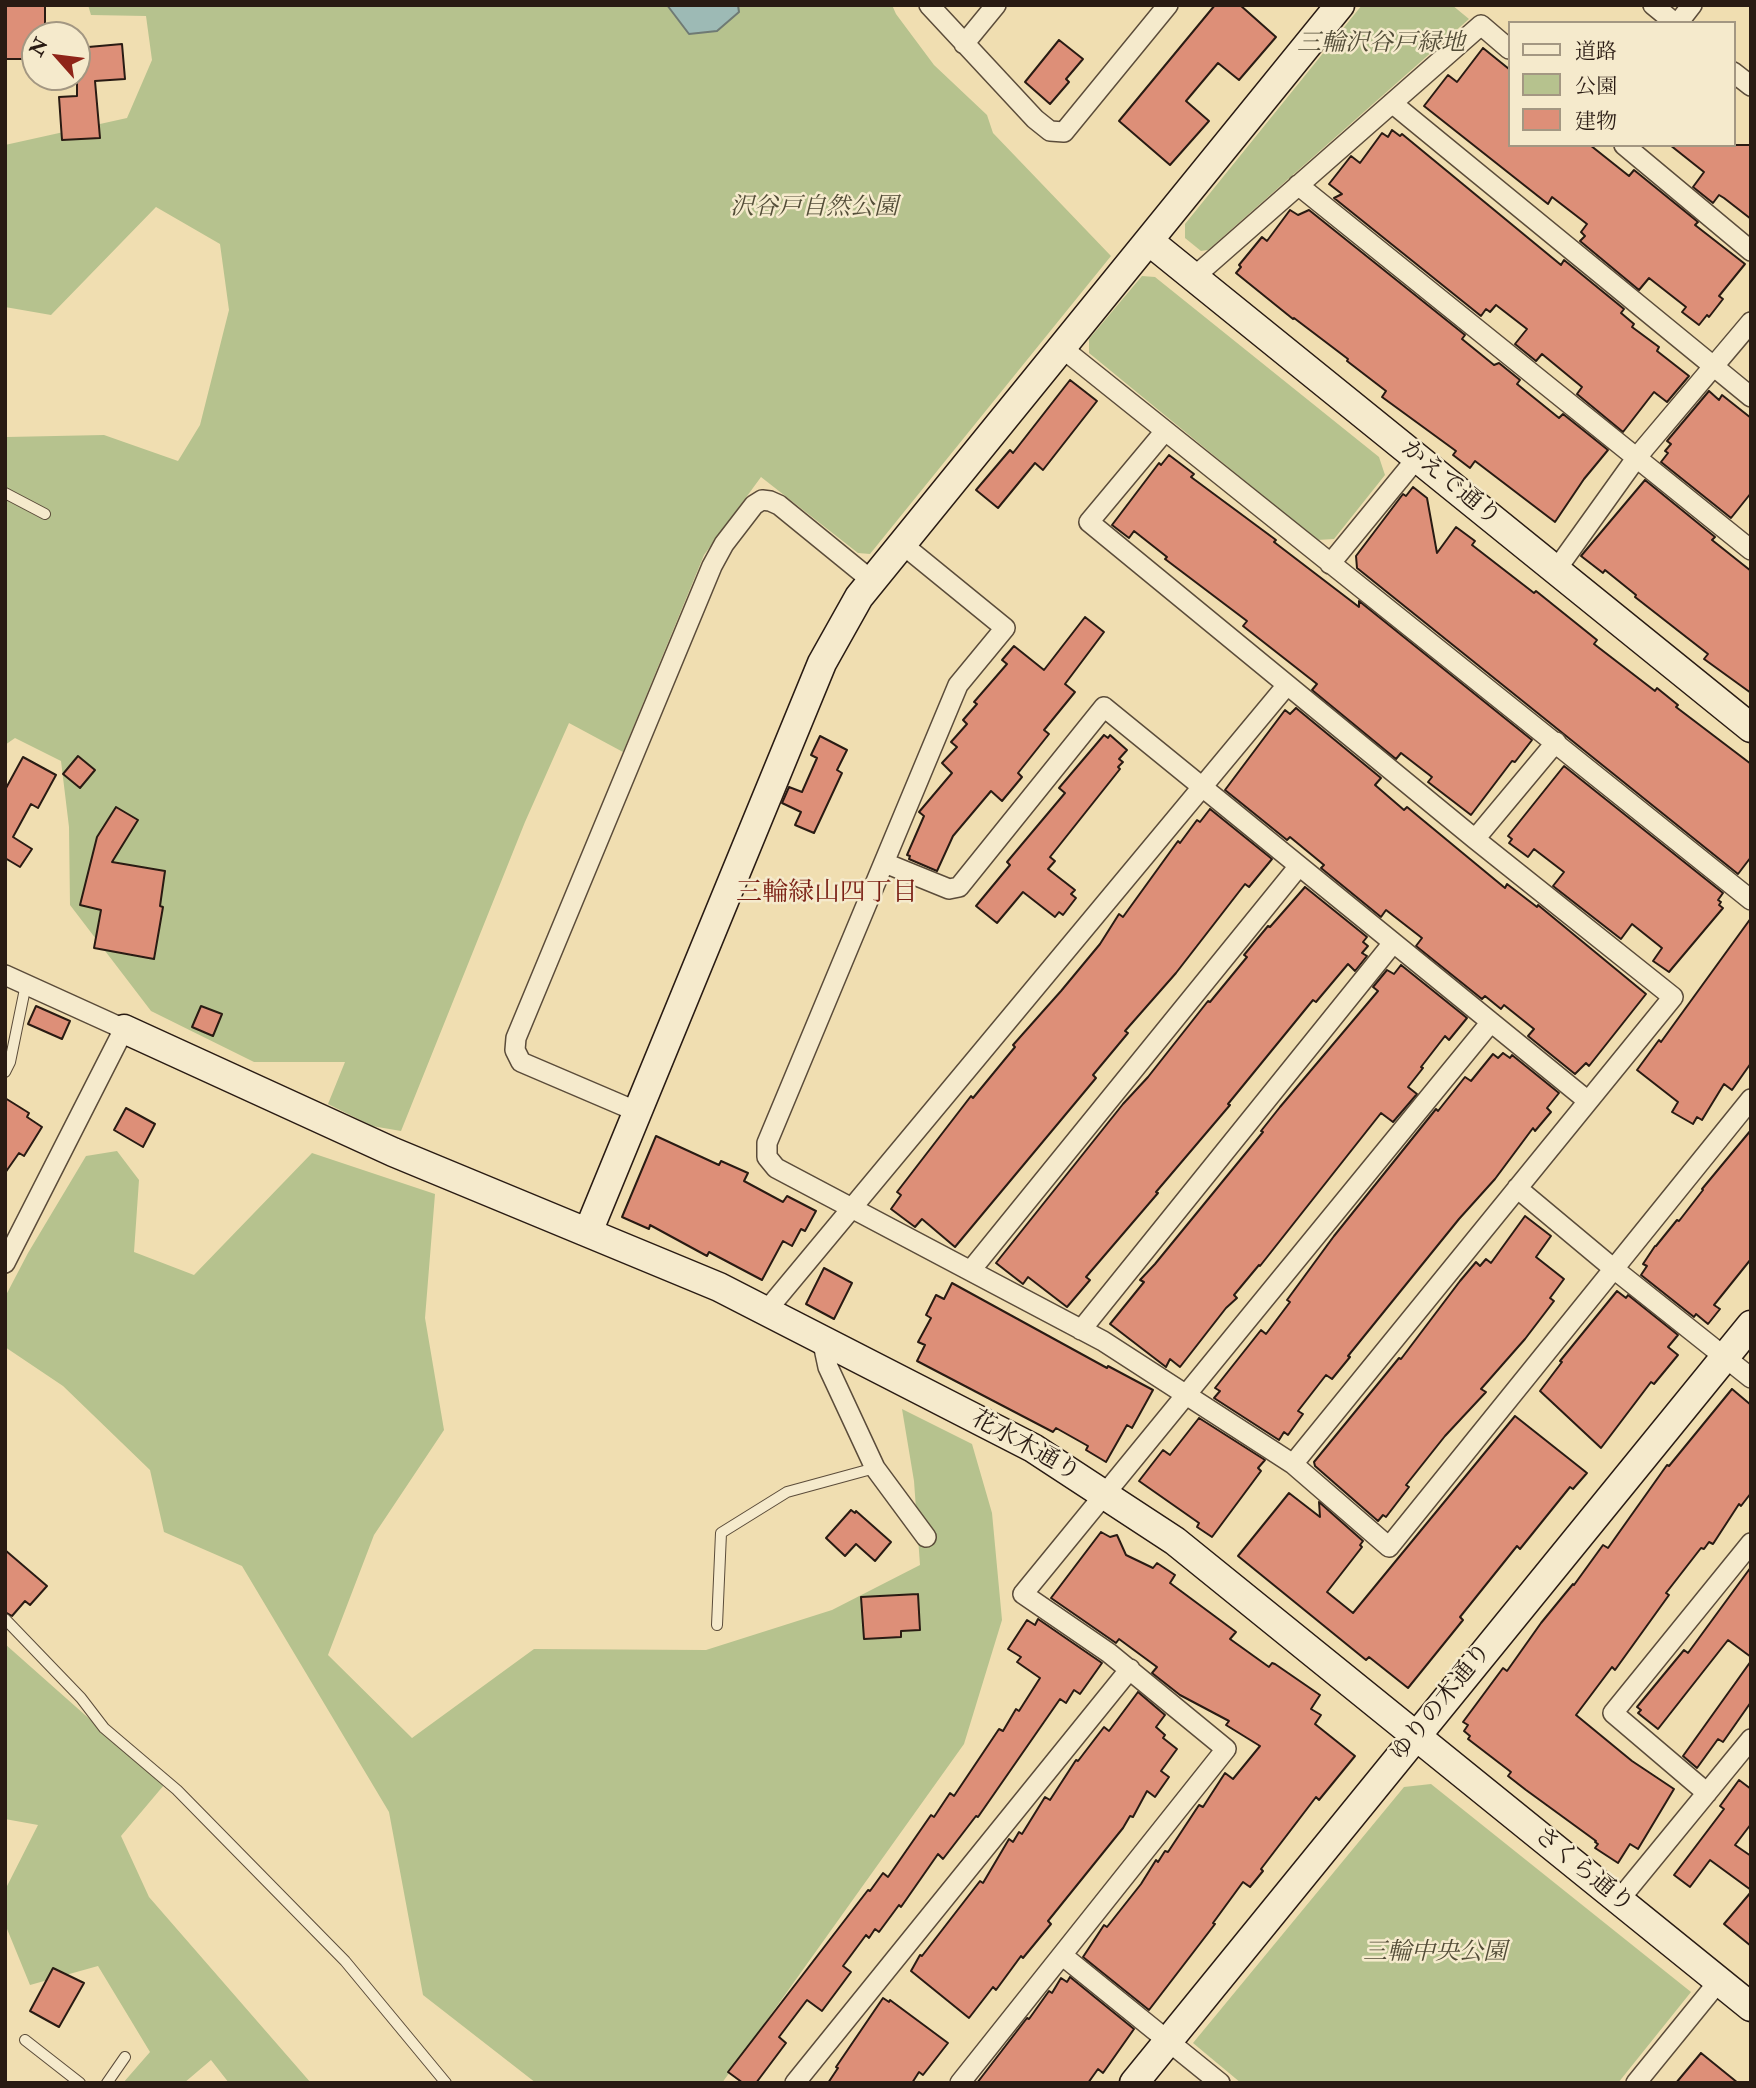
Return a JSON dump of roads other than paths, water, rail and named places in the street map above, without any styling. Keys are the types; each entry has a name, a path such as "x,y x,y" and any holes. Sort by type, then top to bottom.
{"street":[{"path":"929,5 1035,119 1050,131 1064,132 1168,5"},
{"path":"964,44 996,5"},
{"path":"589,1233 822,663 871,580 1340,5"},
{"path":"1653,5 1673,21"},
{"path":"1678,21 1692,5"},
{"path":"1194,277 1481,26 1508,48"},
{"path":"1735,74 1751,86"},
{"path":"1392,103 1751,397"},
{"path":"1626,147 1751,251"},
{"path":"1298,185 1751,550"},
{"name":"かえで通り","path":"1149,241 1751,727"},
{"path":"1556,570 1637,457 1751,322"},
{"path":"1062,348 1751,900"},
{"path":"1165,431 1089,523 1475,839 1673,996 1293,1464"},
{"path":"1330,564 1417,458"},
{"path":"638,1112 521,1062 515,1050 516,1038 712,566 724,544 754,505 762,500 779,505 871,580"},
{"path":"902,544 1004,628 958,685 767,1143 767,1157 776,1168 1103,1341 1293,1464 1389,1547 1751,1099"},
{"path":"767,1310 1287,685"},
{"path":"885,863 949,890 959,887 1104,707 1588,1101"},
{"path":"1475,839 1556,742"},
{"path":"971,1270 1299,866"},
{"path":"1081,1330 1393,943"},
{"path":"5,975 124,1029 5,1263"},
{"path":"960,2083 1226,1749 1129,1669 1023,1594 1491,1022"},
{"name":"花水木通り","path":"124,1029 393,1152 767,1310 1033,1448 1175,1541 1416,1735"},
{"path":"1517,1188 1751,1378"},
{"name":"ゆりの木通り","path":"1134,2083 1751,1325"},
{"path":"822,1339 828,1367 875,1468 926,1537"},
{"path":"1707,1793 1613,1713 1751,1543"},
{"path":"795,2083 1129,1669"},
{"name":"さくら通り","path":"1416,1735 1751,2007"},
{"path":"1619,1900 1751,1739"},
{"path":"1063,1956 1220,2083"},
{"path":"1636,2083 1719,1981"}],"lane":[{"path":"5,494 45,514"},
{"path":"5,1072 10,1062 26,984"},
{"path":"717,1625 721,1533 787,1492 875,1468"},
{"path":"5,1619 81,1699 104,1728 177,1790 345,1961 446,2083"},
{"path":"25,2040 80,2083"},
{"path":"107,2083 125,2057"}],"water":[{"path":"667,5 738,5 739,12 717,31 689,34"}],"district":[{"name":"三輪緑山四丁目","path":"827,894"}],"park label":[{"name":"三輪沢谷戸緑地","path":"1381,45"},
{"name":"沢谷戸自然公園","path":"814,209"},
{"name":"三輪中央公園","path":"1435,1954"}]}
